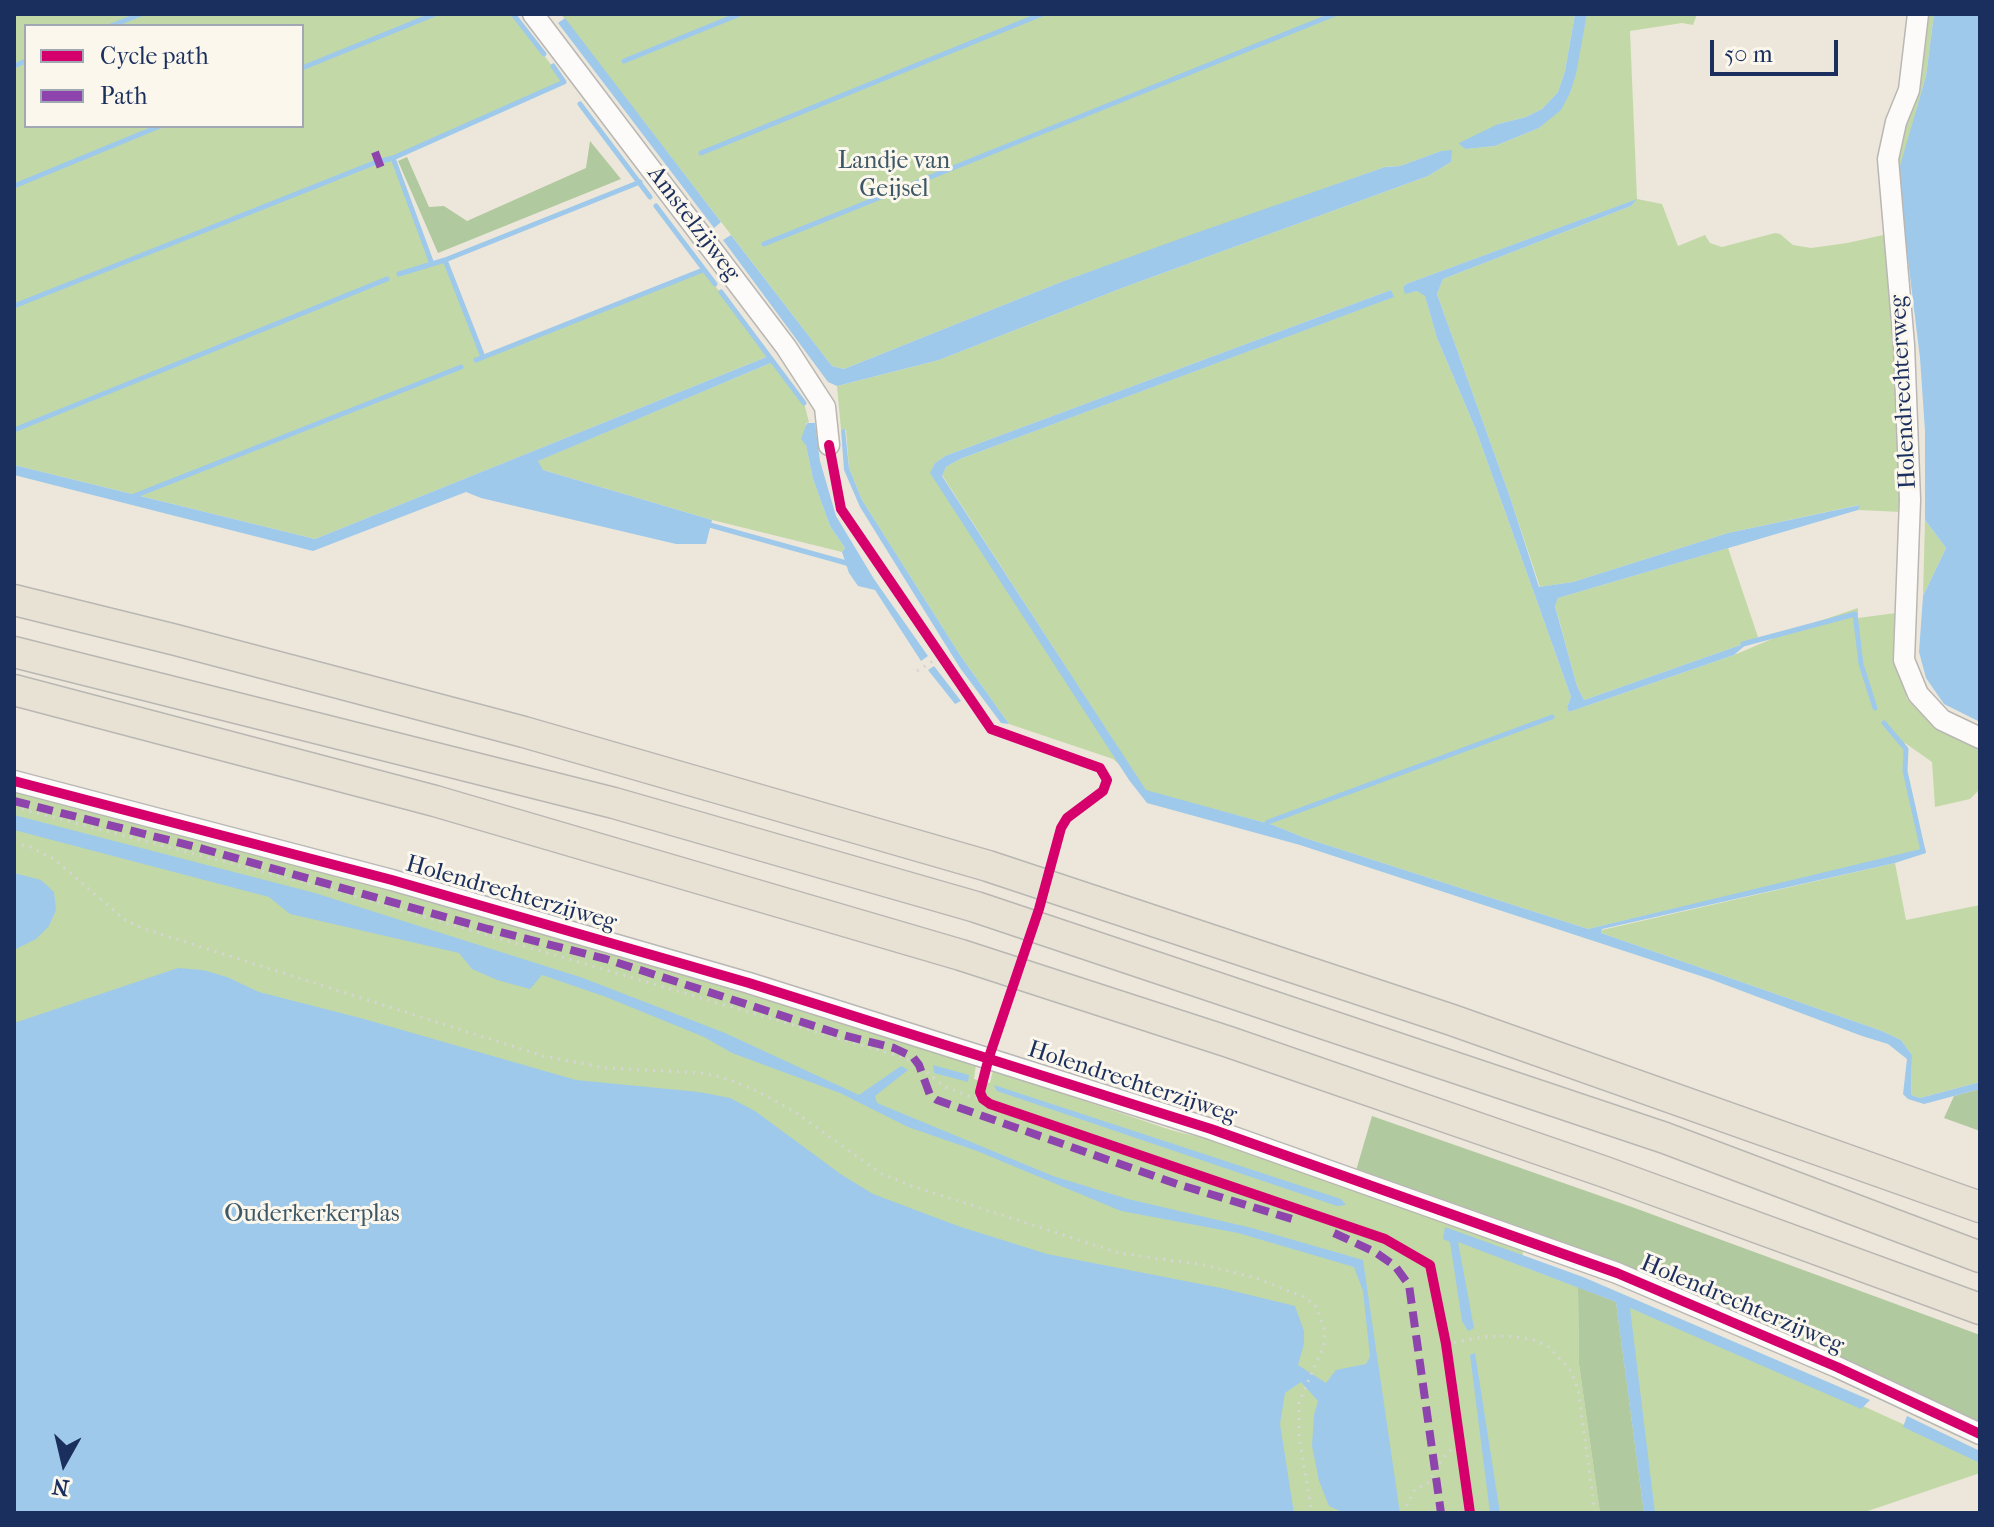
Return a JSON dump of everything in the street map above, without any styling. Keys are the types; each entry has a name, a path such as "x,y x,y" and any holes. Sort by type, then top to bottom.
{"highway":[{"path":"14,600 524,732 988,866 1452,1020 1980,1207"},
{"path":"14,652 614,803 976,907 1665,1138 1980,1257"},
{"path":"24,694 435,801 961,955 1229,1042 1576,1162 1980,1309"}],"street":[{"name":"Amstelzijweg","path":"533,14 786,347 825,407 829,445"},
{"name":"Holendrechterweg","path":"1918,14 1909,90 1896,122 1888,159 1904,345 1910,500 1904,660 1918,694 1942,720 1980,738"},
{"name":"Holendrechterzijweg","path":"14,781 392,880 749,983 1211,1129 1617,1273 1837,1367 1980,1434"}],"path":[{"path":"932,643 949,668"},
{"path":"917,671 941,656"},
{"path":"14,807 337,891 905,1058 919,1065 943,1086 973,1098 984,1098"},
{"path":"14,843 54,859 126,921 145,929 543,1056 607,1068 704,1073 727,1079 795,1112 880,1173 909,1185 1119,1253 1204,1265 1284,1288 1304,1297 1315,1305 1323,1319 1324,1345 1299,1402 1299,1436 1312,1513"},
{"path":"1443,1331 1448,1358"},
{"path":"1446,1344 1482,1337 1532,1339 1549,1347 1570,1370 1578,1389 1595,1513"},
{"path":"1458,1426 1462,1455"},
{"path":"1403,1513 1415,1489 1428,1483 1443,1458 1460,1440"}],"green space":[{"path":"14,14 513,14 564,82 393,158 432,264 445,260 483,357 703,270 769,356 315,539 14,465"},
{"name":"Landje van Geijsel","path":"561,14 1575,14 1558,92 1542,109 1526,117 1498,124 1466,149 1495,146 1539,128 1570,93 1587,14 1697,14 1693,25 1682,23 1630,31 1637,199 1662,204 1678,246 1705,235 1710,243 1722,247 1775,233 1793,245 1811,248 1888,234 1901,398 1902,512 1858,510 1859,505 1728,533 1573,582 1540,587 1437,294 1443,279 1631,206 1635,200 1403,287 1406,293 1417,291 1425,295 1437,338 1476,430 1571,697 1567,707 1569,712 1858,608 1858,618 1896,613 1899,665 1907,699 1929,721 1980,746 1980,789 1970,799 1935,807 1932,762 1905,743 1905,780 1921,848 1919,851 1588,929 1273,825 1146,791 942,475 946,467 960,459 1393,297 1391,290 945,456 935,463 931,473 1122,767 1113,759 1009,724 960,655 862,500 849,468 846,430 841,430 837,386 939,360 1122,288 1428,176 1451,162 1441,151 1400,166 1385,167 1061,282 844,369 832,366"},
{"path":"1918,14 1934,14 1926,76 1916,111 1901,202 1906,234 1893,235 1889,190"},
{"path":"590,141 621,179 438,253 398,161 407,157 429,207 444,206 467,221 586,168"},
{"path":"773,362 804,403 809,422 806,423 806,445 813,479 830,526 845,548 842,552 712,520 543,470 537,461"},
{"path":"1925,520 1946,548 1923,596"},
{"path":"1728,548 1758,637 1584,700 1577,686 1555,605 1558,598"},
{"name":"Ouderkerkerplas","path":"14,790 416,896 794,1005 976,1065 974,1079 990,1083 993,1070 1171,1130 1520,1219 1524,1267 1578,1287 1579,1364 1600,1513 14,1513"},
{"path":"1895,863 1906,920 1980,905 1980,1082 1920,1098 1911,1095 1912,1055 1901,1040 1601,933 1602,930"},
{"path":"1980,1089 1980,1131 1944,1118 1954,1096"},
{"path":"1372,1116 1632,1207 1980,1335 1980,1429 1355,1174"},
{"path":"1578,1287 1616,1302 1644,1513 1600,1513 1579,1364"},
{"path":"1616,1302 1852,1401 1980,1459 1980,1473 1862,1513 1644,1513"}],"water":[{"path":"1575,14 1587,14 1576,74 1561,110 1539,128 1495,146 1466,149 1461,146 1459,143 1498,124 1526,117 1542,109 1558,92"},
{"path":"1934,14 1980,14 1980,722 1944,704 1926,678 1919,652 1923,596 1946,548 1925,520 1925,431 1920,358 1901,202 1900,166 1926,76"},
{"path":"565,18 721,222 714,228 558,23"},
{"path":"1452,150 1451,162 1428,176 1122,288 939,360 837,386 828,382 723,240 731,235 832,366 844,369 1061,282 1193,234 1385,167 1400,166"},
{"path":"1637,199 1631,206 1443,279 1437,294 1539,587 1573,582 1728,533 1860,505 1858,510 1558,598 1555,606 1577,686 1584,700 1749,642 1734,655 1569,712 1567,707 1571,697 1476,430 1437,338 1425,296 1417,291 1405,294 1403,287"},
{"path":"1391,290 1394,297 960,459 946,467 942,476 1146,790 1273,825 1588,929 1925,848 1926,853 1895,863 1602,929 1601,933 1901,1040 1912,1055 1911,1095 1920,1098 1980,1082 1980,1089 1924,1104 1908,1099 1903,1094 1907,1059 1888,1044 1710,979 1300,845 1147,803 1129,780 930,473 935,463 945,456"},
{"path":"769,356 773,362 538,461 543,470 712,520 706,544 676,544 466,492 313,551 14,475 14,465 315,539"},
{"path":"807,423 815,423 820,461 836,516 874,579 928,656 921,661 875,590 858,586 849,573 842,552 845,548 830,526 813,479 806,445 801,439"},
{"path":"845,429 849,468 862,500 960,655 1009,724 1001,723 960,668 860,507 844,470 841,430"},
{"path":"934,666 961,701 955,704 928,670"},
{"name":"Ouderkerkerplas","path":"14,815 315,893 583,978 725,1033 859,1095 901,1066 908,1070 875,1096 877,1103 1053,1176 1128,1199 1252,1228 1363,1260 1400,1513 1344,1513 1329,1506 1319,1481 1312,1446 1318,1401 1301,1382 1285,1393 1280,1424 1294,1513 14,1513 14,1023 178,968 203,970 259,992 576,1080 730,1098 755,1111 873,1194 958,1226 1047,1254 1221,1288 1295,1306 1304,1331 1298,1365 1326,1383 1336,1370 1366,1364 1370,1357 1363,1291 1354,1267 1238,1233 1121,1211 977,1151 908,1127 840,1093 732,1053 704,1037 606,997 542,975 530,989 497,980 472,969 459,953 290,914 269,897 14,830"},
{"path":"14,873 41,880 54,892 56,910 49,926 36,939 14,950"},
{"path":"933,1065 969,1075 968,1082 934,1073"},
{"path":"994,1085 1341,1199 1346,1205 1337,1206 997,1091"},
{"path":"1445,1227 1583,1277 1870,1400 1861,1409 1630,1308 1655,1513 1644,1513 1616,1302 1458,1242 1474,1328 1468,1331 1462,1321 1450,1242 1443,1239"},
{"path":"1475,1353 1500,1513 1490,1513 1470,1355"},
{"path":"1907,1416 1980,1451 1980,1463 1903,1427"}],"waterway":[{"path":"116,24 141,14"},
{"path":"304,67 435,14"},
{"path":"513,14 544,54"},
{"path":"624,61 740,14"},
{"path":"701,153 1042,14"},
{"path":"764,244 1335,14"},
{"path":"14,66 24,62"},
{"path":"14,306 393,158 564,82 553,66"},
{"path":"580,104 650,197"},
{"path":"14,186 155,128"},
{"path":"393,158 432,264"},
{"path":"399,274 445,260 640,182"},
{"path":"656,206 715,284"},
{"path":"445,260 483,357"},
{"path":"476,360 703,270"},
{"path":"14,430 387,279"},
{"path":"721,292 804,403"},
{"path":"134,496 461,367"},
{"path":"706,524 850,564"},
{"path":"1743,644 1855,614 1861,664 1875,708"},
{"path":"1263,828 1268,822 1552,717"},
{"path":"1884,723 1906,749 1905,771 1923,851"}],"marked path":[{"path":"375,152 381,168"},
{"path":"14,801 196,847 606,959 839,1034 894,1048 913,1057 930,1095 937,1100 1177,1184 1292,1219"},
{"path":"1334,1233 1375,1252 1395,1266 1409,1285 1441,1513"}],"cycle path":[{"path":"829,445 841,509 991,729 1100,768 1107,780 1103,791 1067,818 1061,828 1039,909 989,1057 980,1092 983,1099 990,1104 1385,1239 1430,1265 1446,1344 1470,1513"},
{"path":"14,781 392,880 749,983 1211,1129 1617,1273 1837,1367 1980,1434"}]}
